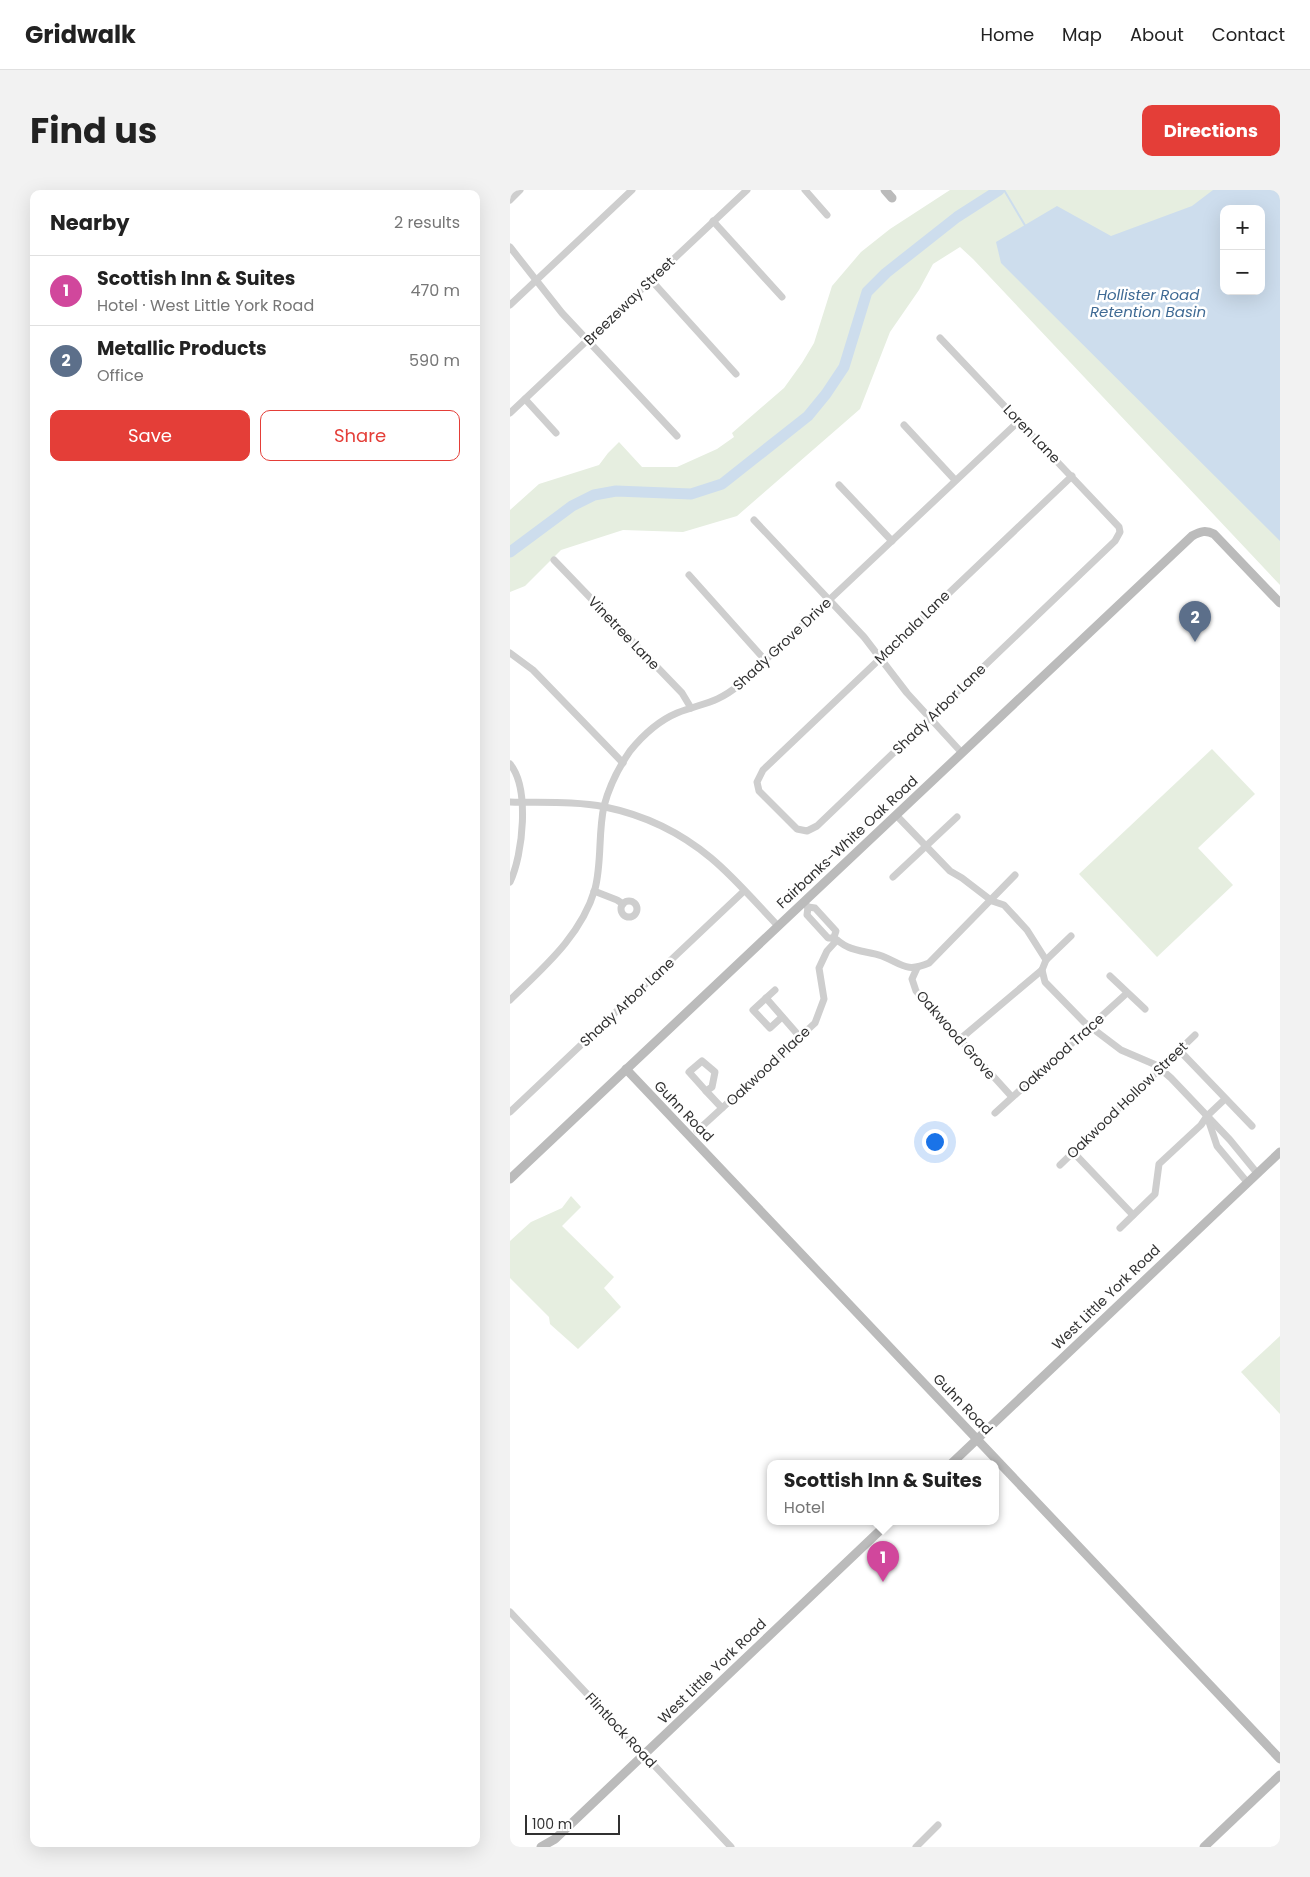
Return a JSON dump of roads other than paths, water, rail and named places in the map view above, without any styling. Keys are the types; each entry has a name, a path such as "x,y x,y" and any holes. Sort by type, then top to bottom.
{"street":[{"path":"510,200 520,190"},
{"path":"510,305 632,190"},
{"name":"Breezeway Street","path":"510,413 747,190"},
{"path":"805,190 827,215"},
{"path":"884,190 892,198"},
{"path":"714,221 782,297"},
{"path":"510,247 587,341 677,436"},
{"path":"651,280 736,374"},
{"name":"Loren Lane","path":"940,338 1119,526 1120,532"},
{"path":"525,399 556,433"},
{"name":"Shady Grove Drive","path":"510,1000 568,942 584,918 594,891 599,866 604,807 611,787 630,751 653,727 676,713 715,701 732,691 1019,420"},
{"path":"904,425 955,480"},
{"name":"Machala Lane","path":"757,782 763,770 1072,476"},
{"path":"839,485 892,540"},
{"path":"754,520 864,637 928,719 962,753"},
{"name":"Fairbanks-White Oak Road","path":"510,1179 778,926 806,905 896,815 1192,536 1199,532 1207,531 1214,534 1280,603"},
{"name":"Shady Arbor Lane","path":"757,782 760,791 794,826 802,831 807,831 817,826 1115,541 1120,532"},
{"name":"Vinetree Lane","path":"554,560 682,693 691,708"},
{"path":"689,575 765,660"},
{"path":"510,653 533,670 623,763"},
{"path":"510,764 518,778 522,802 519,853 510,882"},
{"path":"510,802 604,807 659,824 711,858 778,926"},
{"path":"896,815 950,872 962,878 992,901 1004,905 1019,921 1046,960"},
{"path":"893,877 957,817"},
{"path":"806,905 815,908 836,931 836,939 847,947 882,956 906,968 917,968 929,964 992,901 1015,875"},
{"path":"594,891 618,900 623,904"},
{"name":"Shady Arbor Lane","path":"510,1112 744,891"},
{"path":"959,1040 1042,970 1046,960 1071,936"},
{"name":"Oakwood Place","path":"697,1131 815,1022 820,1015 824,999 819,968 827,951 836,939"},
{"name":"Oakwood Grove","path":"917,968 912,978 916,991 1012,1097"},
{"path":"1042,970 1045,982 1091,1027 1121,1050 1160,1068 1207,1116 1257,1173"},
{"path":"1110,976 1145,1009"},
{"path":"775,990 753,1010 770,1028 782,1017"},
{"name":"Oakwood Trace","path":"995,1113 1127,993"},
{"path":"766,998 800,1037"},
{"name":"Oakwood Hollow Street","path":"1060,1165 1195,1035"},
{"path":"1179,1050 1252,1126"},
{"name":"Guhn Road","path":"626,1069 998,1460"},
{"path":"706,1091 722,1108"},
{"path":"1120,1228 1154,1194 1159,1164 1201,1125 1207,1116 1225,1099"},
{"path":"1207,1116 1217,1146 1247,1182"},
{"path":"1073,1152 1133,1215"},
{"name":"West Little York Road","path":"955,1460 1280,1152"},
{"name":"Guhn Road","path":"999,1461 1280,1759"},
{"name":"West Little York Road","path":"541,1847 551,1844 886,1525"},
{"name":"Flintlock Road","path":"510,1612 731,1847"},
{"path":"1204,1847 1280,1775"},
{"path":"916,1847 938,1825"}],"water":[{"name":"Hollister Road Retention Basin","path":"1213,190 1280,190 1280,541 1001,263 996,242 1057,206 1111,236 1192,206"}],"waterway":[{"path":"510,552 572,506 594,495 616,491 691,494 722,484 808,416 826,394 844,367 867,292 886,273 957,217 999,190"},
{"path":"1004,190 1026,227"}],"place":[{"name":"Metallic Products","path":"1195,642"},
{"name":"Scottish Inn & Suites","path":"883,1582"}]}
